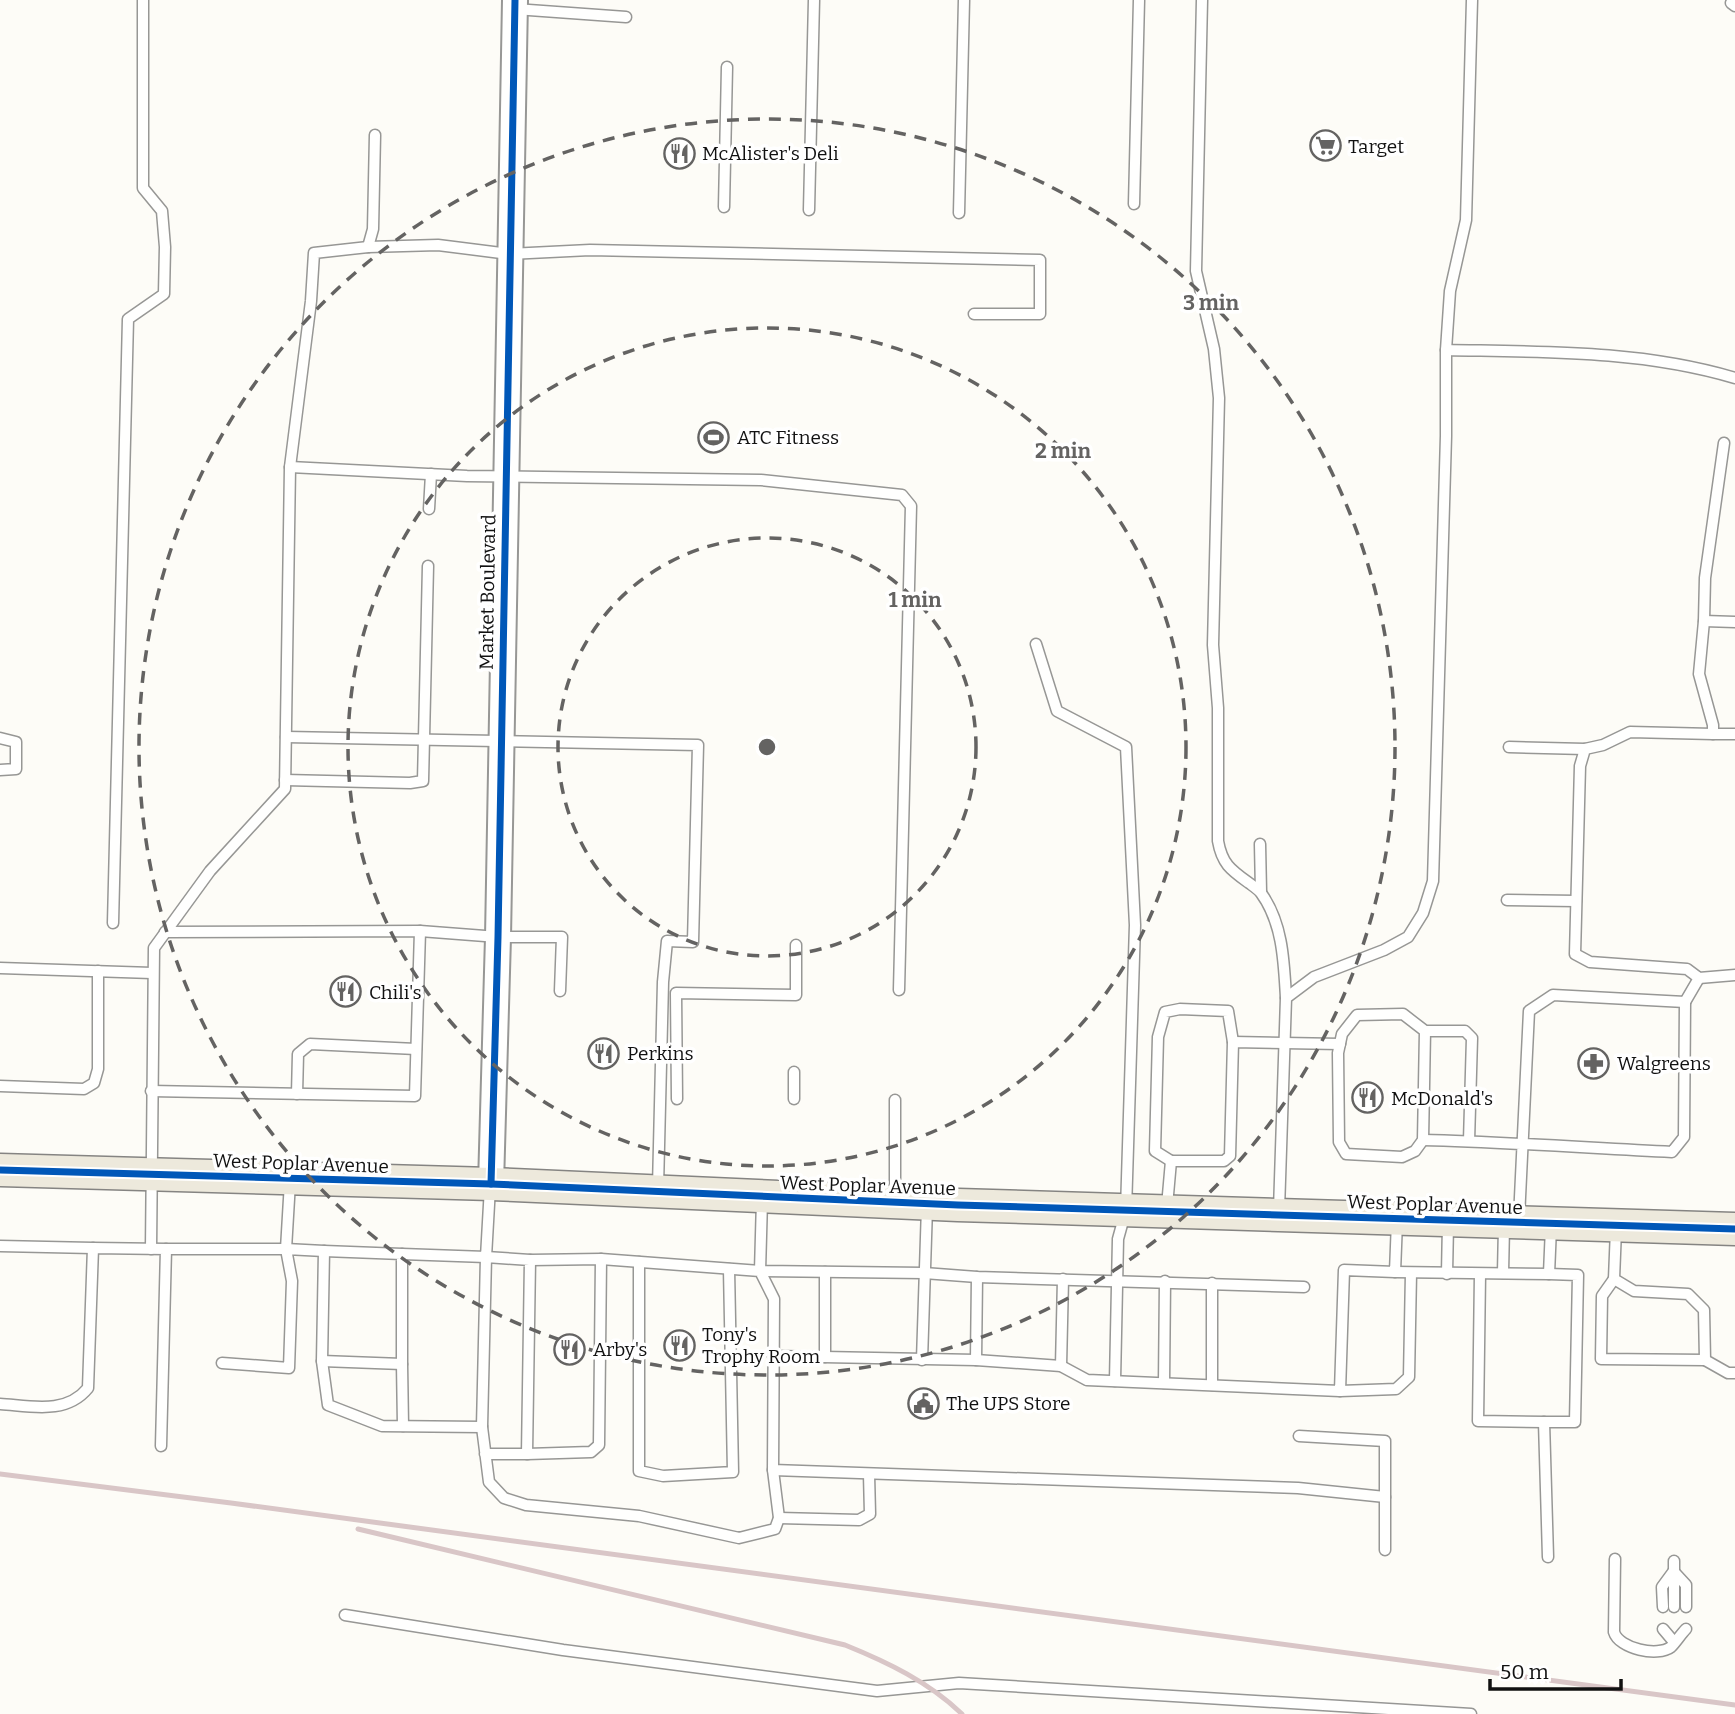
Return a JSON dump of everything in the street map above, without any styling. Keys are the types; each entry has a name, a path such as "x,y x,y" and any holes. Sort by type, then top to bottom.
{"main road":[{"name":"West Poplar Avenue","path":"0,1170 491,1184 895,1202 1735,1229"}],"street":[{"name":"Market Boulevard","path":"491,1184 515,4"}],"lane":[{"path":"114,923 128,318 164,295 165,247 162,211 143,188 143,0"},
{"path":"809,210 814,0"},
{"path":"959,213 964,0"},
{"path":"1134,204 1139,0"},
{"path":"1202,0 1196,271 1214,349 1219,398 1213,645 1218,708 1217,841 1221,857 1232,871 1261,892"},
{"path":"1286,998 1314,977 1384,950 1408,937 1423,913 1433,881 1446,350 1450,291 1466,220 1472,0"},
{"path":"1734,0 1731,4 1735,6"},
{"path":"515,4 625,17"},
{"path":"724,207 727,66"},
{"path":"368,247 373,229 375,135"},
{"path":"150,1249 154,948 210,871 285,789 290,467 312,301 314,253 368,247 438,245 509,254 590,250 1040,260 1040,314 974,314"},
{"path":"1446,350 1608,354 1706,369 1735,379"},
{"path":"1713,734 1699,674 1705,578 1724,443"},
{"path":"290,467 431,474 761,480 902,495 911,506 899,990"},
{"path":"429,509 431,474"},
{"path":"285,780 410,783 424,781 428,566"},
{"path":"1704,621 1735,622"},
{"path":"1036,644 1057,711 1126,747 1135,925 1126,1210 1118,1238 1115,1381"},
{"path":"1509,747 1585,749 1603,746 1630,732 1735,734"},
{"path":"286,737 698,745 693,942 667,941 663,982 658,1191"},
{"path":"0,738 16,742 16,769 0,770"},
{"path":"1585,749 1580,766 1574,954 1590,962 1687,969 1699,978 1735,975"},
{"path":"1260,844 1261,892 1274,920 1283,950 1286,998 1279,1215"},
{"path":"1507,900 1576,901"},
{"path":"165,932 420,931 498,937 562,937 560,991"},
{"path":"152,1091 415,1096 420,931"},
{"path":"677,1099 676,993 796,995 796,945"},
{"path":"0,968 152,973"},
{"path":"0,1086 84,1089 94,1083 98,1069 99,971"},
{"path":"1423,1140 1672,1152 1684,1137 1685,1002 1699,978"},
{"path":"1503,1273 1522,1145 1529,1012 1553,995 1685,1002"},
{"path":"1180,1009 1228,1012 1233,1042 1230,1156 1224,1161 1171,1161 1155,1151 1158,1037 1165,1012 1180,1009"},
{"path":"1424,1031 1423,1140 1415,1151 1402,1157 1346,1154 1339,1142 1342,1034 1357,1015 1403,1014 1424,1031 1465,1031 1472,1038 1469,1141"},
{"path":"1233,1042 1340,1044"},
{"path":"297,1094 298,1054 310,1044 416,1049"},
{"path":"794,1072 794,1099"},
{"path":"895,1100 895,1202"},
{"path":"1166,1211 1171,1161"},
{"path":"222,1363 289,1368 292,1281 286,1249 290,1178"},
{"path":"491,1184 481,1427 489,1482 504,1498 526,1504 639,1516 739,1538 775,1529 779,1518 773,1470 774,1299 760,1271 762,1196"},
{"path":"922,1360 928,1203"},
{"path":"1395,1272 1398,1219"},
{"path":"1447,1274 1448,1220"},
{"path":"1549,1274 1551,1223"},
{"path":"1616,1225 1614,1279 1602,1296 1601,1359 1705,1360 1728,1373 1735,1373"},
{"path":"0,1245 286,1249 530,1260 601,1259 760,1271 925,1273 976,1277 1304,1287"},
{"path":"0,1404 59,1407 80,1398 88,1388 93,1248"},
{"path":"161,1446 166,1249"},
{"path":"324,1251 323,1361 328,1405 382,1426 481,1427"},
{"path":"402,1254 403,1426"},
{"path":"485,1454 591,1452 599,1445 601,1259"},
{"path":"527,1454 530,1260"},
{"path":"639,1262 639,1471 663,1476 733,1472 729,1269"},
{"path":"1340,1391 1344,1270 1578,1275 1576,1422 1478,1421 1480,1274"},
{"path":"825,1272 825,1357"},
{"path":"773,1356 976,1360 1061,1366 1087,1380 1340,1391 1396,1389 1409,1377 1411,1272"},
{"path":"976,1277 976,1360"},
{"path":"1061,1366 1063,1279"},
{"path":"1614,1279 1634,1290 1688,1294 1704,1310 1705,1360"},
{"path":"1164,1382 1165,1281"},
{"path":"1212,1283 1212,1385"},
{"path":"323,1361 402,1364"},
{"path":"1544,1422 1548,1556"},
{"path":"1299,1436 1385,1441 1385,1550"},
{"path":"773,1470 1298,1488 1385,1497"},
{"path":"779,1518 859,1520 870,1514 869,1474"},
{"path":"1615,1559 1616,1638 1627,1647 1661,1650 1670,1648 1680,1629"},
{"path":"1674,1567 1686,1585 1686,1607"},
{"path":"1663,1607 1662,1587 1674,1567"},
{"path":"1674,1567 1674,1607"},
{"path":"345,1615 563,1650 877,1691 959,1683 1471,1714"},
{"path":"1663,1629 1674,1642"}],"railway":[{"path":"0,1474 1735,1705"},
{"path":"358,1529 845,1645 907,1674 936,1692 962,1714"}],"cycle path":[{"path":"491,1184 515,0"},
{"path":"0,1170 491,1184 958,1205 1735,1229"}],"place":[{"name":"Target","path":"1325,146"},
{"name":"McAlister's Deli","path":"679,153"},
{"name":"ATC Fitness","path":"714,437"},
{"name":"Chili's","path":"346,992"},
{"name":"Perkins","path":"604,1053"},
{"name":"Walgreens","path":"1594,1063"},
{"name":"McDonald's","path":"1368,1098"},
{"name":"Tony's Trophy Room","path":"679,1345"},
{"name":"Arby's","path":"570,1349"},
{"name":"The UPS Store","path":"923,1403"}]}
